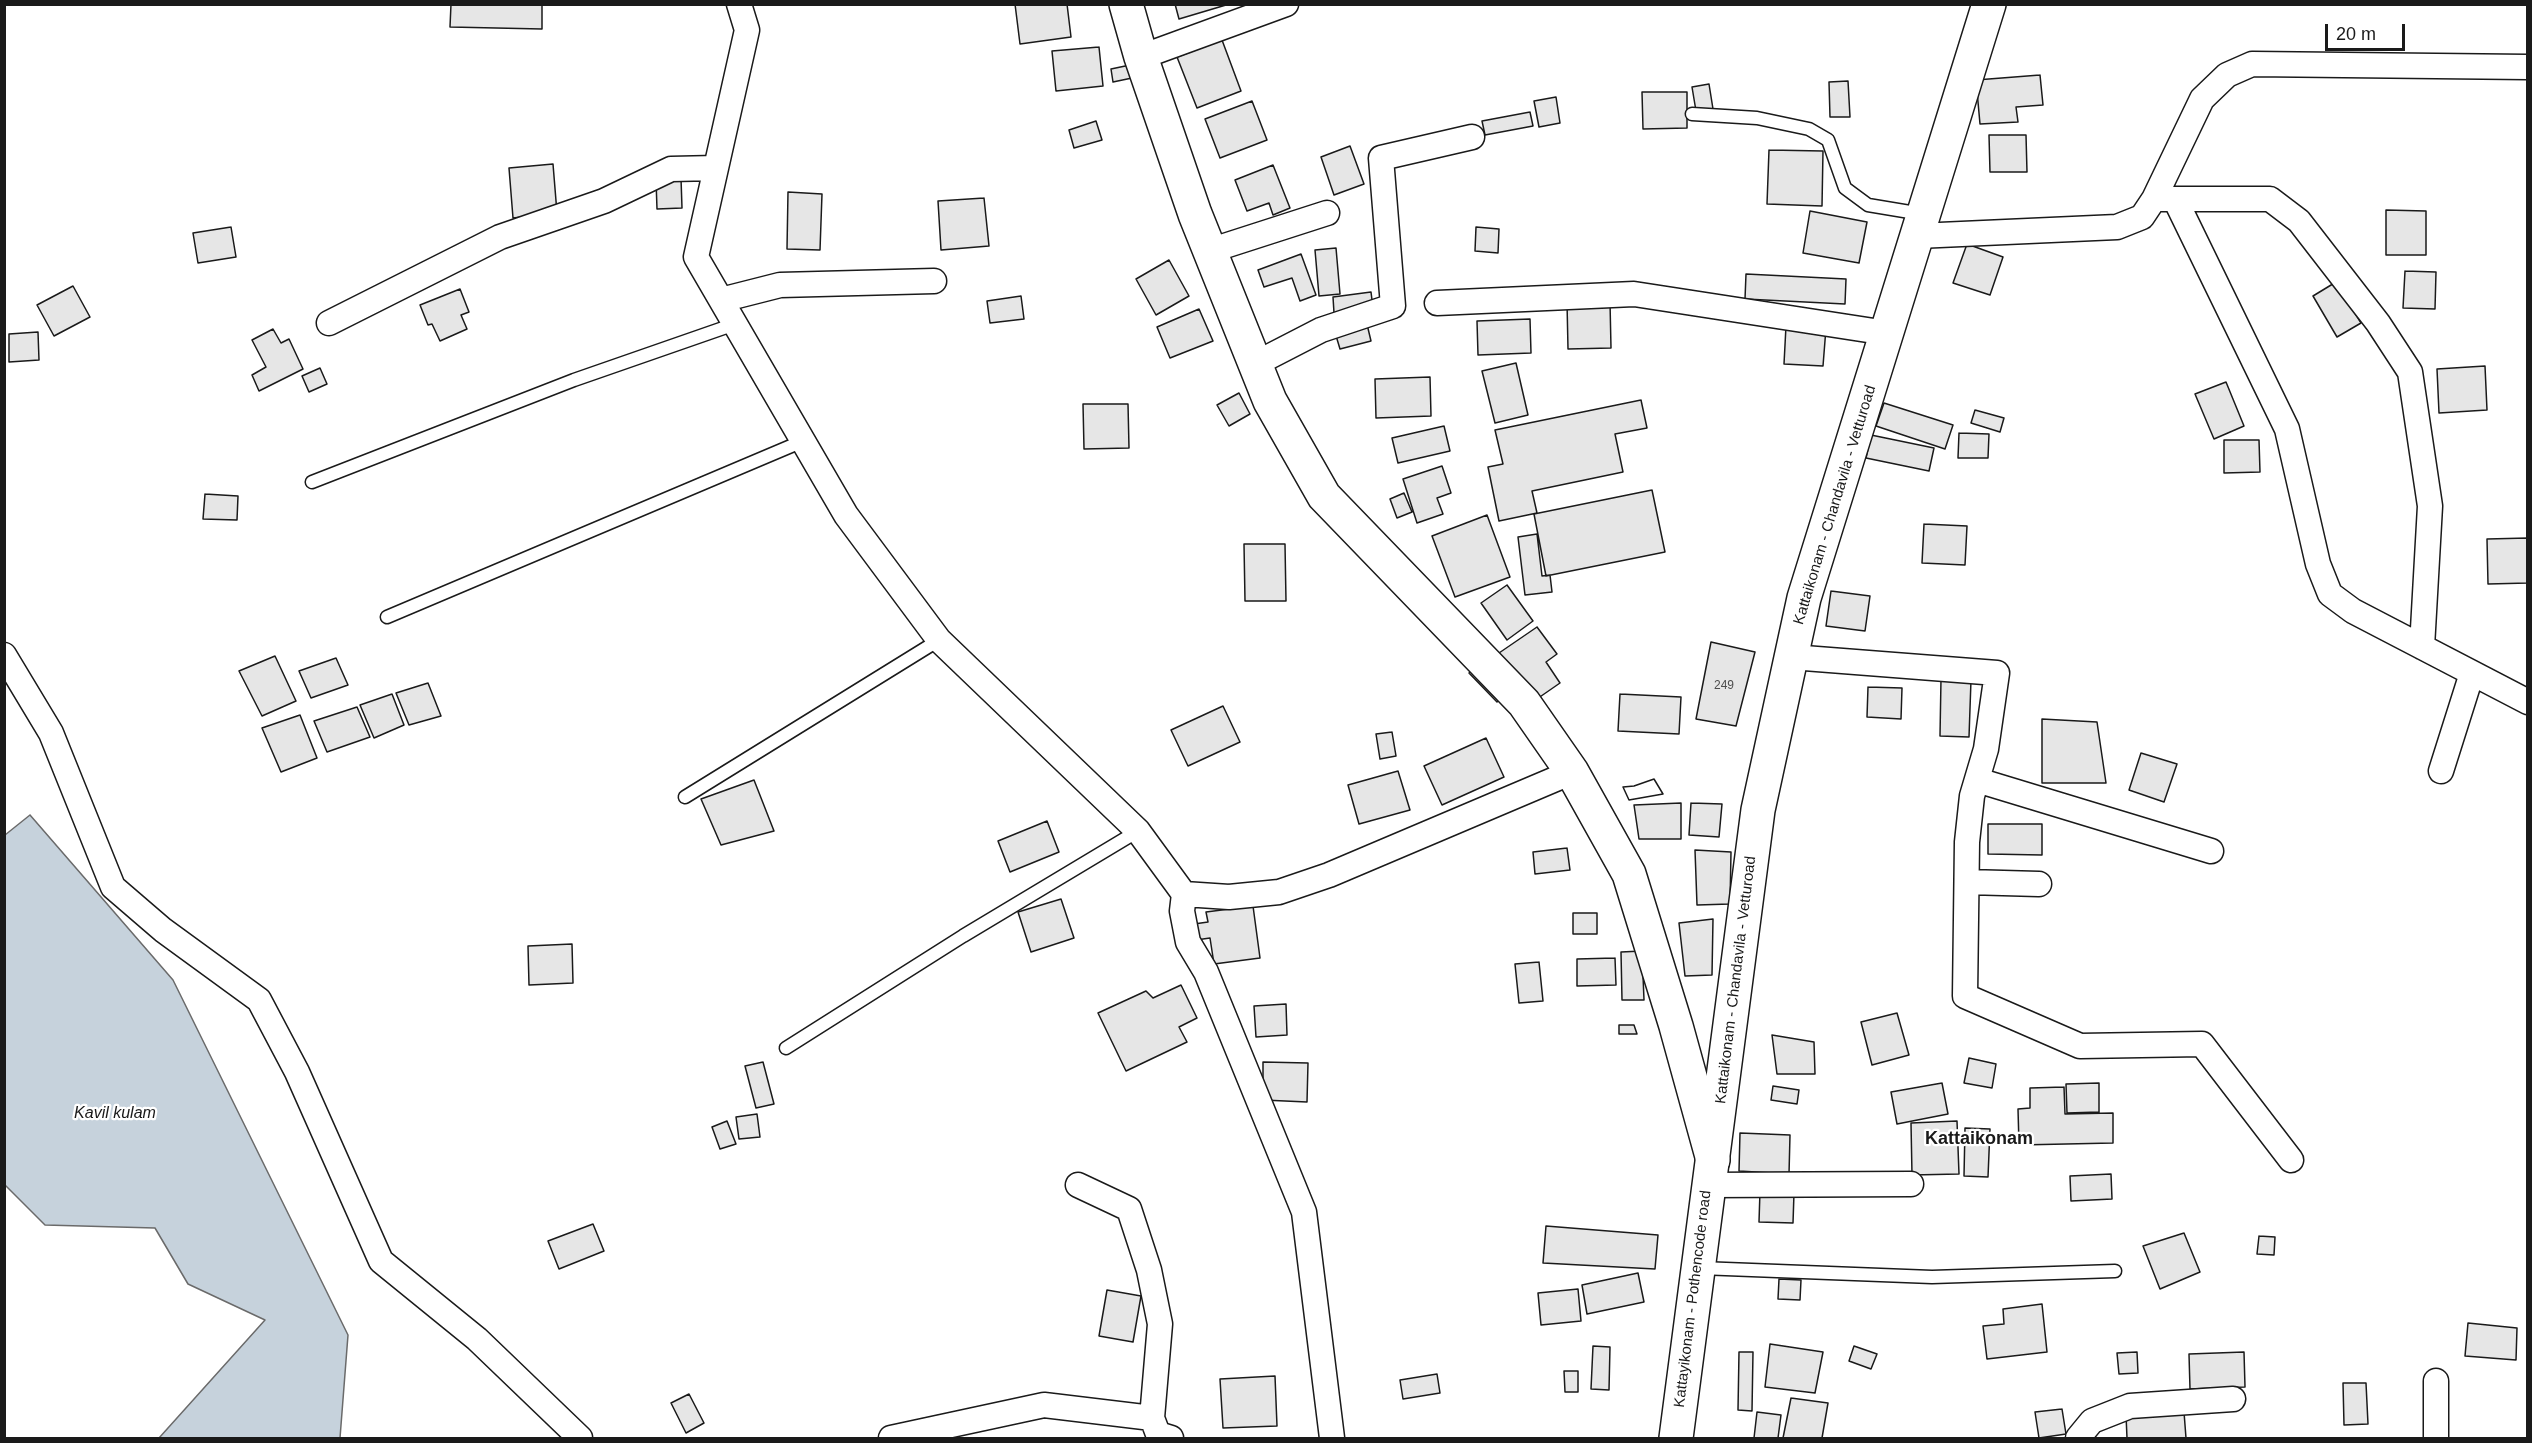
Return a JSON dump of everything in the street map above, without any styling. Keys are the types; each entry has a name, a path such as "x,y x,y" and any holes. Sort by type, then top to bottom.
{"main road":[{"path":"1126,4 1141,57 1209,251 1270,401 1324,496 1524,703 1572,772 1629,874 1710,1173"},
{"name":"Kattaikonam - Chandavila - Vetturoad","path":"1710,1173 1758,810 1804,598 1989,4"},
{"name":"Kattayikonam - Pothencode road","path":"1676,1438 1710,1173"}],"street":[{"path":"739,4 747,30 696,257 846,515 939,640 1138,831 1184,894 1182,911 1188,942 1206,972 1304,1212 1332,1438"},
{"path":"1141,57 1286,4"},
{"path":"1920,225 2117,227 2142,217 2165,199 2202,99 2227,75 2252,64 2528,67"},
{"path":"1255,364 1320,330 1393,306 1382,158 1472,137"},
{"path":"329,323 500,237 604,201 671,169 716,168"},
{"path":"2165,199 2287,429 2318,564 2330,594 2353,611 2528,702"},
{"path":"2165,199 2270,199 2299,221 2378,323 2410,372 2430,506 2422,647"},
{"path":"1209,251 1327,213"},
{"path":"721,300 780,285 934,281"},
{"path":"1437,303 1634,294 1887,333"},
{"path":"4,655 51,733 113,886 163,930 259,1000 297,1072 381,1261 477,1339 580,1438"},
{"path":"1791,657 1997,673 1986,749 1977,780 1967,842 1965,996 2080,1046 2202,1044 2291,1160"},
{"path":"2441,771 2472,673"},
{"path":"1184,894 1229,897 1279,892 1329,875 1572,772"},
{"path":"1977,780 2211,851"},
{"path":"1967,882 2039,884"},
{"path":"1710,1173 1911,1184"},
{"path":"1078,1185 1129,1209 1149,1270 1160,1324 1152,1418 1158,1434 1171,1438"},
{"path":"2436,1381 2436,1438"},
{"path":"2078,1438 2092,1421 2130,1406 2233,1399"},
{"path":"891,1438 1044,1405 1152,1418"}],"lane":[{"path":"1692,114 1757,118 1809,129 1828,140 1845,188 1868,205 1920,225"},
{"path":"312,482 574,380 735,324"},
{"path":"387,617 803,441"},
{"path":"685,797 939,640"},
{"path":"786,1048 963,936 1138,831"},
{"path":"1696,1268 1932,1277 2115,1271"}],"water":[{"name":"Kavil kulam","path":"30,815 173,980 348,1335 340,1438 159,1438 265,1320 188,1284 155,1228 45,1225 5,1185 5,835"}],"building":[{"path":"451,4 542,4 542,29 450,27"},
{"path":"1015,4 1067,4 1071,37 1020,44"},
{"path":"1175,4 1226,4 1226,5 1179,19"},
{"path":"1222,40 1241,91 1197,108 1177,57"},
{"path":"1099,47 1103,86 1056,91 1052,51"},
{"path":"1130,65 1132,78 1113,82 1111,69"},
{"path":"2040,75 2043,105 2016,107 2018,122 1980,124 1976,80"},
{"path":"1848,81 1850,117 1830,117 1829,82"},
{"path":"1709,84 1713,109 1696,111 1692,87"},
{"path":"1642,92 1687,92 1687,128 1643,129"},
{"path":"1556,97 1560,123 1539,127 1534,101"},
{"path":"1252,101 1267,140 1220,158 1205,119"},
{"path":"1530,112 1533,126 1485,135 1482,121"},
{"path":"1096,121 1102,140 1074,148 1069,130"},
{"path":"1989,135 2026,135 2027,172 1990,172"},
{"path":"1350,146 1364,184 1334,195 1321,157"},
{"path":"1769,150 1823,151 1822,206 1767,204"},
{"path":"553,164 557,213 513,218 509,168"},
{"path":"1273,165 1290,208 1273,215 1269,203 1247,211 1235,180"},
{"path":"681,178 682,208 657,209 656,180"},
{"path":"788,192 822,194 820,250 787,249"},
{"path":"984,198 989,246 941,250 938,201"},
{"path":"2386,210 2426,211 2426,255 2386,255"},
{"path":"1810,211 1867,222 1859,263 1803,253"},
{"path":"231,227 236,257 198,263 193,233"},
{"path":"1476,227 1499,229 1498,253 1475,251"},
{"path":"1967,244 2003,257 1990,295 1953,283"},
{"path":"1336,248 1340,294 1319,296 1315,250"},
{"path":"1301,254 1316,295 1300,301 1292,278 1264,287 1258,270"},
{"path":"1169,260 1189,296 1156,315 1136,279"},
{"path":"2405,271 2436,272 2435,309 2403,308"},
{"path":"1746,274 1846,279 1845,304 1745,299"},
{"path":"2336,282 2361,323 2337,337 2313,296"},
{"path":"73,286 90,317 54,336 37,305"},
{"path":"460,289 469,312 461,315 467,329 440,341 432,324 428,325 420,305"},
{"path":"1371,292 1373,308 1334,313 1333,297"},
{"path":"1021,296 1024,319 990,323 987,301"},
{"path":"1567,302 1610,302 1611,348 1568,349"},
{"path":"1199,309 1213,341 1170,358 1157,327"},
{"path":"1530,319 1531,353 1478,355 1477,321"},
{"path":"1366,320 1371,341 1340,349 1334,329"},
{"path":"1786,326 1826,328 1823,366 1784,364"},
{"path":"273,329 281,343 289,339 303,369 259,391 252,375 266,367 252,340"},
{"path":"38,332 39,360 9,362 9,334"},
{"path":"1516,363 1528,415 1495,423 1482,371"},
{"path":"2485,366 2487,410 2439,413 2437,369"},
{"path":"320,368 327,384 309,392 302,376"},
{"path":"1430,377 1431,416 1376,418 1375,379"},
{"path":"2226,382 2244,426 2214,439 2195,394"},
{"path":"1239,393 1250,414 1229,426 1217,405"},
{"path":"1641,400 1647,428 1615,434 1623,472 1532,491 1537,513 1499,521 1488,467 1503,464 1495,430"},
{"path":"1884,403 1953,425 1945,449 1876,426"},
{"path":"1083,404 1128,404 1129,448 1084,449"},
{"path":"1975,410 2004,418 2000,432 1971,423"},
{"path":"1444,426 1450,451 1398,463 1392,438"},
{"path":"1959,433 1989,434 1988,458 1958,458"},
{"path":"1871,435 1934,448 1929,471 1866,458"},
{"path":"2224,440 2259,440 2260,472 2224,473"},
{"path":"1442,466 1451,493 1437,498 1443,514 1417,523 1403,479"},
{"path":"1652,490 1665,552 1546,576 1534,514"},
{"path":"1404,493 1412,512 1397,518 1390,499"},
{"path":"205,494 238,496 237,520 203,519"},
{"path":"1487,515 1510,577 1455,597 1432,536"},
{"path":"1924,524 1967,526 1965,565 1922,563"},
{"path":"1537,534 1542,576 1550,575 1552,592 1525,595 1518,537"},
{"path":"2528,538 2528,583 2488,584 2487,539"},
{"path":"1244,544 1285,544 1286,601 1245,601"},
{"path":"1507,585 1533,621 1507,640 1481,603"},
{"path":"1831,591 1870,596 1865,631 1826,626"},
{"path":"1537,627 1557,654 1546,662 1560,683 1534,701 1499,653"},
{"path":"1711,642 1755,652 1736,726 1696,719"},
{"path":"275,656 296,701 262,716 239,671"},
{"path":"336,658 348,685 311,698 299,671"},
{"path":"1479,664 1507,693 1497,702 1469,673"},
{"path":"1941,679 1971,680 1969,737 1940,736"},
{"path":"428,683 441,716 409,725 396,693"},
{"path":"1868,687 1902,688 1901,719 1867,717"},
{"path":"392,694 404,725 374,738 360,705"},
{"path":"1620,694 1681,697 1679,734 1618,731"},
{"path":"1223,706 1240,742 1188,766 1171,730"},
{"path":"357,707 370,737 327,752 314,721"},
{"path":"300,715 317,758 281,772 262,728"},
{"path":"2042,719 2097,722 2106,783 2042,783"},
{"path":"1392,732 1396,756 1380,759 1376,734"},
{"path":"1486,738 1504,777 1442,805 1424,766"},
{"path":"2141,753 2177,764 2164,802 2129,790"},
{"path":"1398,771 1410,810 1359,824 1348,785"},
{"path":"1654,779 1663,794 1629,800 1623,787"},
{"path":"1654,779 1663,794 1629,800 1623,787"},
{"path":"754,780 774,831 721,845 701,799"},
{"path":"1681,803 1681,839 1639,839 1634,805"},
{"path":"1691,803 1722,804 1719,837 1689,835"},
{"path":"1047,821 1059,852 1010,872 998,841"},
{"path":"1988,824 2042,824 2042,855 1988,854"},
{"path":"1567,848 1570,870 1535,874 1533,852"},
{"path":"1695,850 1731,852 1730,904 1697,905"},
{"path":"1061,899 1074,938 1031,952 1018,912"},
{"path":"1253,906 1260,958 1214,964 1210,938 1196,940 1194,924 1208,922 1206,912"},
{"path":"1573,913 1597,913 1597,934 1573,934"},
{"path":"1713,919 1712,975 1685,976 1679,923"},
{"path":"572,944 573,983 529,985 528,946"},
{"path":"1642,951 1644,1000 1622,1000 1621,952"},
{"path":"1615,958 1616,985 1577,986 1577,959"},
{"path":"1539,962 1543,1001 1519,1003 1515,964"},
{"path":"1181,985 1197,1018 1179,1027 1187,1042 1126,1071 1098,1013 1146,991 1153,998"},
{"path":"1286,1004 1287,1035 1256,1037 1254,1006"},
{"path":"1897,1013 1909,1055 1872,1065 1861,1022"},
{"path":"1619,1025 1634,1025 1637,1034 1619,1034"},
{"path":"1772,1035 1814,1042 1815,1074 1777,1074"},
{"path":"1969,1058 1996,1064 1992,1088 1964,1083"},
{"path":"763,1062 774,1104 756,1108 745,1066"},
{"path":"1263,1062 1308,1063 1307,1102 1263,1100"},
{"path":"1942,1083 1948,1114 1897,1124 1891,1092"},
{"path":"2099,1083 2099,1112 2067,1113 2066,1084"},
{"path":"1773,1086 1799,1090 1797,1104 1771,1100"},
{"path":"2064,1087 2065,1114 2113,1113 2113,1143 2019,1145 2018,1109 2030,1108 2030,1088"},
{"path":"757,1114 760,1137 739,1139 736,1117"},
{"path":"727,1121 736,1144 720,1149 712,1127"},
{"path":"1957,1121 1959,1174 1912,1175 1911,1123"},
{"path":"1965,1128 1990,1129 1988,1177 1964,1176"},
{"path":"1740,1133 1790,1135 1789,1174 1739,1171"},
{"path":"2111,1174 2112,1199 2071,1201 2070,1176"},
{"path":"1760,1191 1794,1193 1793,1223 1759,1222"},
{"path":"593,1224 604,1251 559,1269 548,1241"},
{"path":"1546,1226 1658,1235 1655,1269 1543,1263"},
{"path":"2184,1233 2200,1272 2160,1289 2143,1246"},
{"path":"2259,1236 2275,1237 2274,1255 2257,1254"},
{"path":"1638,1273 1644,1302 1587,1314 1582,1285"},
{"path":"1779,1279 1801,1280 1800,1300 1778,1299"},
{"path":"1578,1289 1581,1321 1541,1325 1538,1293"},
{"path":"1107,1290 1141,1296 1133,1342 1099,1336"},
{"path":"2042,1304 2047,1352 1987,1359 1983,1326 2004,1324 2003,1309"},
{"path":"2468,1323 2517,1328 2516,1360 2465,1356"},
{"path":"1770,1344 1823,1352 1815,1393 1765,1387"},
{"path":"1593,1346 1610,1347 1609,1390 1591,1389"},
{"path":"1854,1346 1877,1354 1871,1369 1849,1361"},
{"path":"1739,1352 1753,1352 1752,1411 1738,1410"},
{"path":"2137,1352 2138,1373 2119,1374 2117,1353"},
{"path":"2244,1352 2245,1387 2190,1389 2189,1354"},
{"path":"1564,1371 1578,1371 1578,1392 1565,1392"},
{"path":"1437,1374 1440,1393 1403,1399 1400,1380"},
{"path":"1275,1376 1277,1426 1223,1428 1220,1379"},
{"path":"2343,1383 2366,1383 2368,1424 2344,1425"},
{"path":"689,1394 704,1423 686,1433 671,1403"},
{"path":"1791,1398 1828,1403 1822,1438 1783,1438"},
{"path":"2062,1409 2066,1434 2039,1438 2035,1412"},
{"path":"1757,1412 1781,1415 1778,1438 1754,1438"},
{"path":"2184,1412 2186,1438 2127,1438 2126,1415"}],"district":[{"name":"Kattaikonam","path":"1979,1139"}]}
